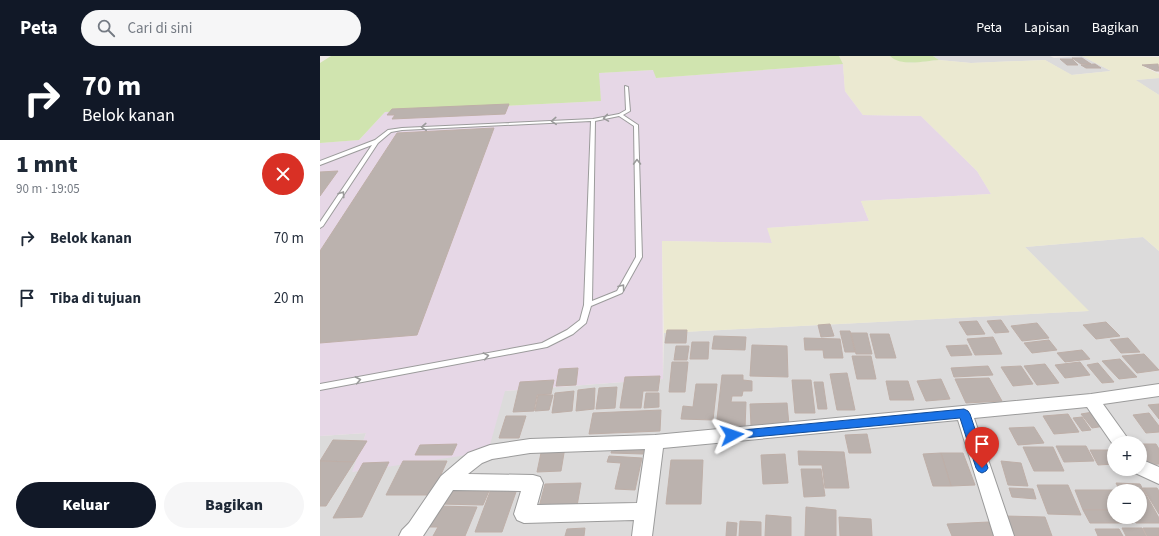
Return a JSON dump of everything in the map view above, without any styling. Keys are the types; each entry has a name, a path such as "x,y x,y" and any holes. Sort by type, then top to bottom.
{"street":[{"path":"409,536 416,530 448,482 475,458 490,452 530,446 655,442 964,414 1091,400 1159,390"},
{"path":"1091,400 1117,436"},
{"path":"964,414 1004,536"},
{"path":"642,536 655,442"},
{"path":"1147,470 1159,476"},
{"path":"448,482 532,483 524,514 645,511"}],"lane":[{"path":"320,226 378,141 390,131 402,129 593,120 620,115 628,111 626,88"},
{"path":"588,305 620,292 639,257 636,125 620,115"},
{"path":"320,387 544,345 570,332 583,321 588,305 593,120"},
{"path":"320,163 378,141"}],"shaded area":[{"path":"839,56 890,56 894,59 909,63 939,60 971,63 1045,60 1072,75 1111,71 1082,56 1159,57 1159,66 1144,67 1159,74 1159,78 1136,80 1159,95 1159,251 1143,237 1025,247 1089,311 664,333 662,241 772,243 767,228 869,221 861,201 991,194 977,171 921,116 863,115 845,91 843,64"},
{"path":"933,56 1050,56 1054,58 1082,56 1111,71 1071,75 1045,60 971,63 939,60"},
{"path":"843,64 845,91 863,115 921,116 977,171 991,194 861,201 869,221 768,228 772,243 662,241 663,379 505,391 488,452 352,472 366,433 320,436 320,143 359,140 385,112 601,101 598,73 654,70 656,78"},
{"path":"1159,78 1159,95 1135,80"},
{"path":"1143,237 1159,251 1159,536 320,536 320,436 366,433 353,472 505,391 663,379 664,333 1088,311 1025,247"}],"green space":[{"path":"331,56 839,56 843,64 656,78 653,70 599,73 601,101 385,112 359,140 320,143 320,63"},
{"path":"890,56 933,56 939,60 907,62 900,61"}],"building":[{"path":"1072,58 1082,58 1091,64 1081,64"},
{"path":"1060,59 1072,59 1078,65 1067,65"},
{"path":"1095,64 1101,68 1086,68 1081,65"},
{"path":"1158,64 1159,71 1142,65"},
{"path":"509,104 505,114 392,119 395,115 387,115 392,109"},
{"path":"494,128 417,335 320,343 320,251 397,133"},
{"path":"338,171 320,196 320,172"},
{"path":"1001,320 1009,332 995,333 987,321"},
{"path":"977,321 985,334 967,335 959,322"},
{"path":"1106,322 1120,336 1096,339 1083,325"},
{"path":"1037,323 1049,338 1022,341 1011,326"},
{"path":"830,324 834,336 821,337 818,325"},
{"path":"667,330 687,330 686,343 665,343"},
{"path":"840,331 850,331 855,352 845,352"},
{"path":"851,333 867,333 872,354 856,354"},
{"path":"870,334 889,334 896,358 876,358"},
{"path":"714,336 746,337 745,350 712,349"},
{"path":"993,337 1002,354 975,355 967,339"},
{"path":"804,338 840,339 843,358 824,358 823,350 805,350"},
{"path":"1128,338 1140,352 1121,353 1110,340"},
{"path":"1049,340 1057,350 1032,353 1024,343"},
{"path":"692,342 709,342 708,359 690,359"},
{"path":"752,345 787,346 788,377 750,376"},
{"path":"967,345 972,355 951,356 946,346"},
{"path":"676,346 689,346 687,360 674,360"},
{"path":"1082,350 1090,359 1065,362 1057,353"},
{"path":"1144,354 1159,370 1137,373 1122,356"},
{"path":"852,356 871,356 876,379 857,379"},
{"path":"1120,359 1137,377 1119,379 1102,361"},
{"path":"672,362 688,362 685,392 669,392"},
{"path":"1080,362 1090,375 1065,378 1055,365"},
{"path":"1098,363 1114,382 1102,383 1087,365"},
{"path":"1045,364 1059,383 1037,385 1024,366"},
{"path":"988,366 993,375 954,377 951,368"},
{"path":"1021,366 1033,384 1013,386 1001,367"},
{"path":"578,368 576,385 556,386 559,369"},
{"path":"847,373 855,410 837,410 830,374"},
{"path":"722,375 743,375 743,380 752,381 752,391 743,391 742,396 732,396 731,402 746,402 745,429 716,428"},
{"path":"660,376 658,391 643,391 641,408 620,408 625,377"},
{"path":"989,378 1002,401 966,403 955,379"},
{"path":"941,379 950,399 926,401 917,381"},
{"path":"554,380 551,394 537,395 534,411 513,412 520,382"},
{"path":"792,380 811,380 815,413 795,413"},
{"path":"886,381 908,381 914,400 890,400"},
{"path":"814,382 823,382 827,409 818,409"},
{"path":"696,384 717,384 713,420 681,419 683,406 693,407"},
{"path":"617,387 615,408 596,409 599,388"},
{"path":"595,388 594,409 576,411 578,390"},
{"path":"574,391 572,411 552,413 555,393"},
{"path":"646,393 659,393 659,407 644,408"},
{"path":"538,395 553,395 549,410 535,411"},
{"path":"787,403 789,425 751,426 750,404"},
{"path":"1159,404 1159,419 1148,405"},
{"path":"661,410 660,431 589,434 593,413"},
{"path":"1093,412 1105,426 1092,428 1081,414"},
{"path":"1149,413 1159,426 1159,432 1146,433 1133,415"},
{"path":"1068,414 1079,432 1054,434 1043,416"},
{"path":"506,416 526,416 519,438 499,438"},
{"path":"1082,417 1091,430 1082,431 1073,418"},
{"path":"1034,427 1044,443 1018,445 1009,428"},
{"path":"867,434 871,453 849,453 845,435"},
{"path":"333,440 367,441 354,462 320,461"},
{"path":"457,444 452,455 415,455 420,445"},
{"path":"1147,444 1156,444 1159,449 1159,464 1147,465"},
{"path":"613,446 644,446 643,454 611,453"},
{"path":"1056,446 1086,446 1094,461 1064,462"},
{"path":"565,447 561,471 537,472 542,448"},
{"path":"1023,447 1053,447 1064,471 1034,471"},
{"path":"1090,450 1107,450 1107,464 1098,465"},
{"path":"798,451 844,452 849,488 825,488 822,465 799,465"},
{"path":"941,453 963,453 975,485 951,486"},
{"path":"941,453 951,486 933,486 923,454"},
{"path":"785,454 788,483 763,484 761,455"},
{"path":"609,456 642,458 635,490 615,489 621,463 607,462"},
{"path":"671,460 703,460 701,504 666,504"},
{"path":"320,461 354,462 326,506 320,506"},
{"path":"403,461 447,461 432,495 386,495"},
{"path":"1001,461 1021,463 1028,486 1008,485"},
{"path":"389,462 362,517 333,518 363,463"},
{"path":"801,469 821,469 825,496 804,497"},
{"path":"581,483 577,506 539,507 545,484"},
{"path":"1116,483 1140,484 1116,484"},
{"path":"1037,485 1068,485 1081,515 1048,514"},
{"path":"1009,488 1033,489 1036,499 1012,497"},
{"path":"1147,488 1157,488 1159,491 1159,514 1147,494"},
{"path":"491,489 517,489 502,532 475,532"},
{"path":"447,490 489,491 483,505 440,504"},
{"path":"1075,490 1107,490 1107,510 1083,510"},
{"path":"1147,497 1159,518 1159,523 1147,523"},
{"path":"438,506 477,507 465,536 433,536 438,527 429,527"},
{"path":"806,507 836,510 836,536 805,536"},
{"path":"1083,510 1107,510 1107,523 1090,523"},
{"path":"766,515 791,517 791,536 765,536"},
{"path":"1005,516 1045,517 1052,536 1011,536"},
{"path":"839,517 871,519 872,536 840,536"},
{"path":"740,521 761,522 761,536 739,536"},
{"path":"727,522 737,523 736,536 726,536"},
{"path":"989,522 994,536 952,536 947,524"},
{"path":"585,528 584,536 565,536 567,529"},
{"path":"1122,528 1142,528 1146,536 1126,536"},
{"path":"1143,528 1159,528 1159,536 1147,536"},
{"path":"1095,529 1119,529 1123,536 1098,536"}],"route":[{"path":"732,435 964,414 982,468"}]}
